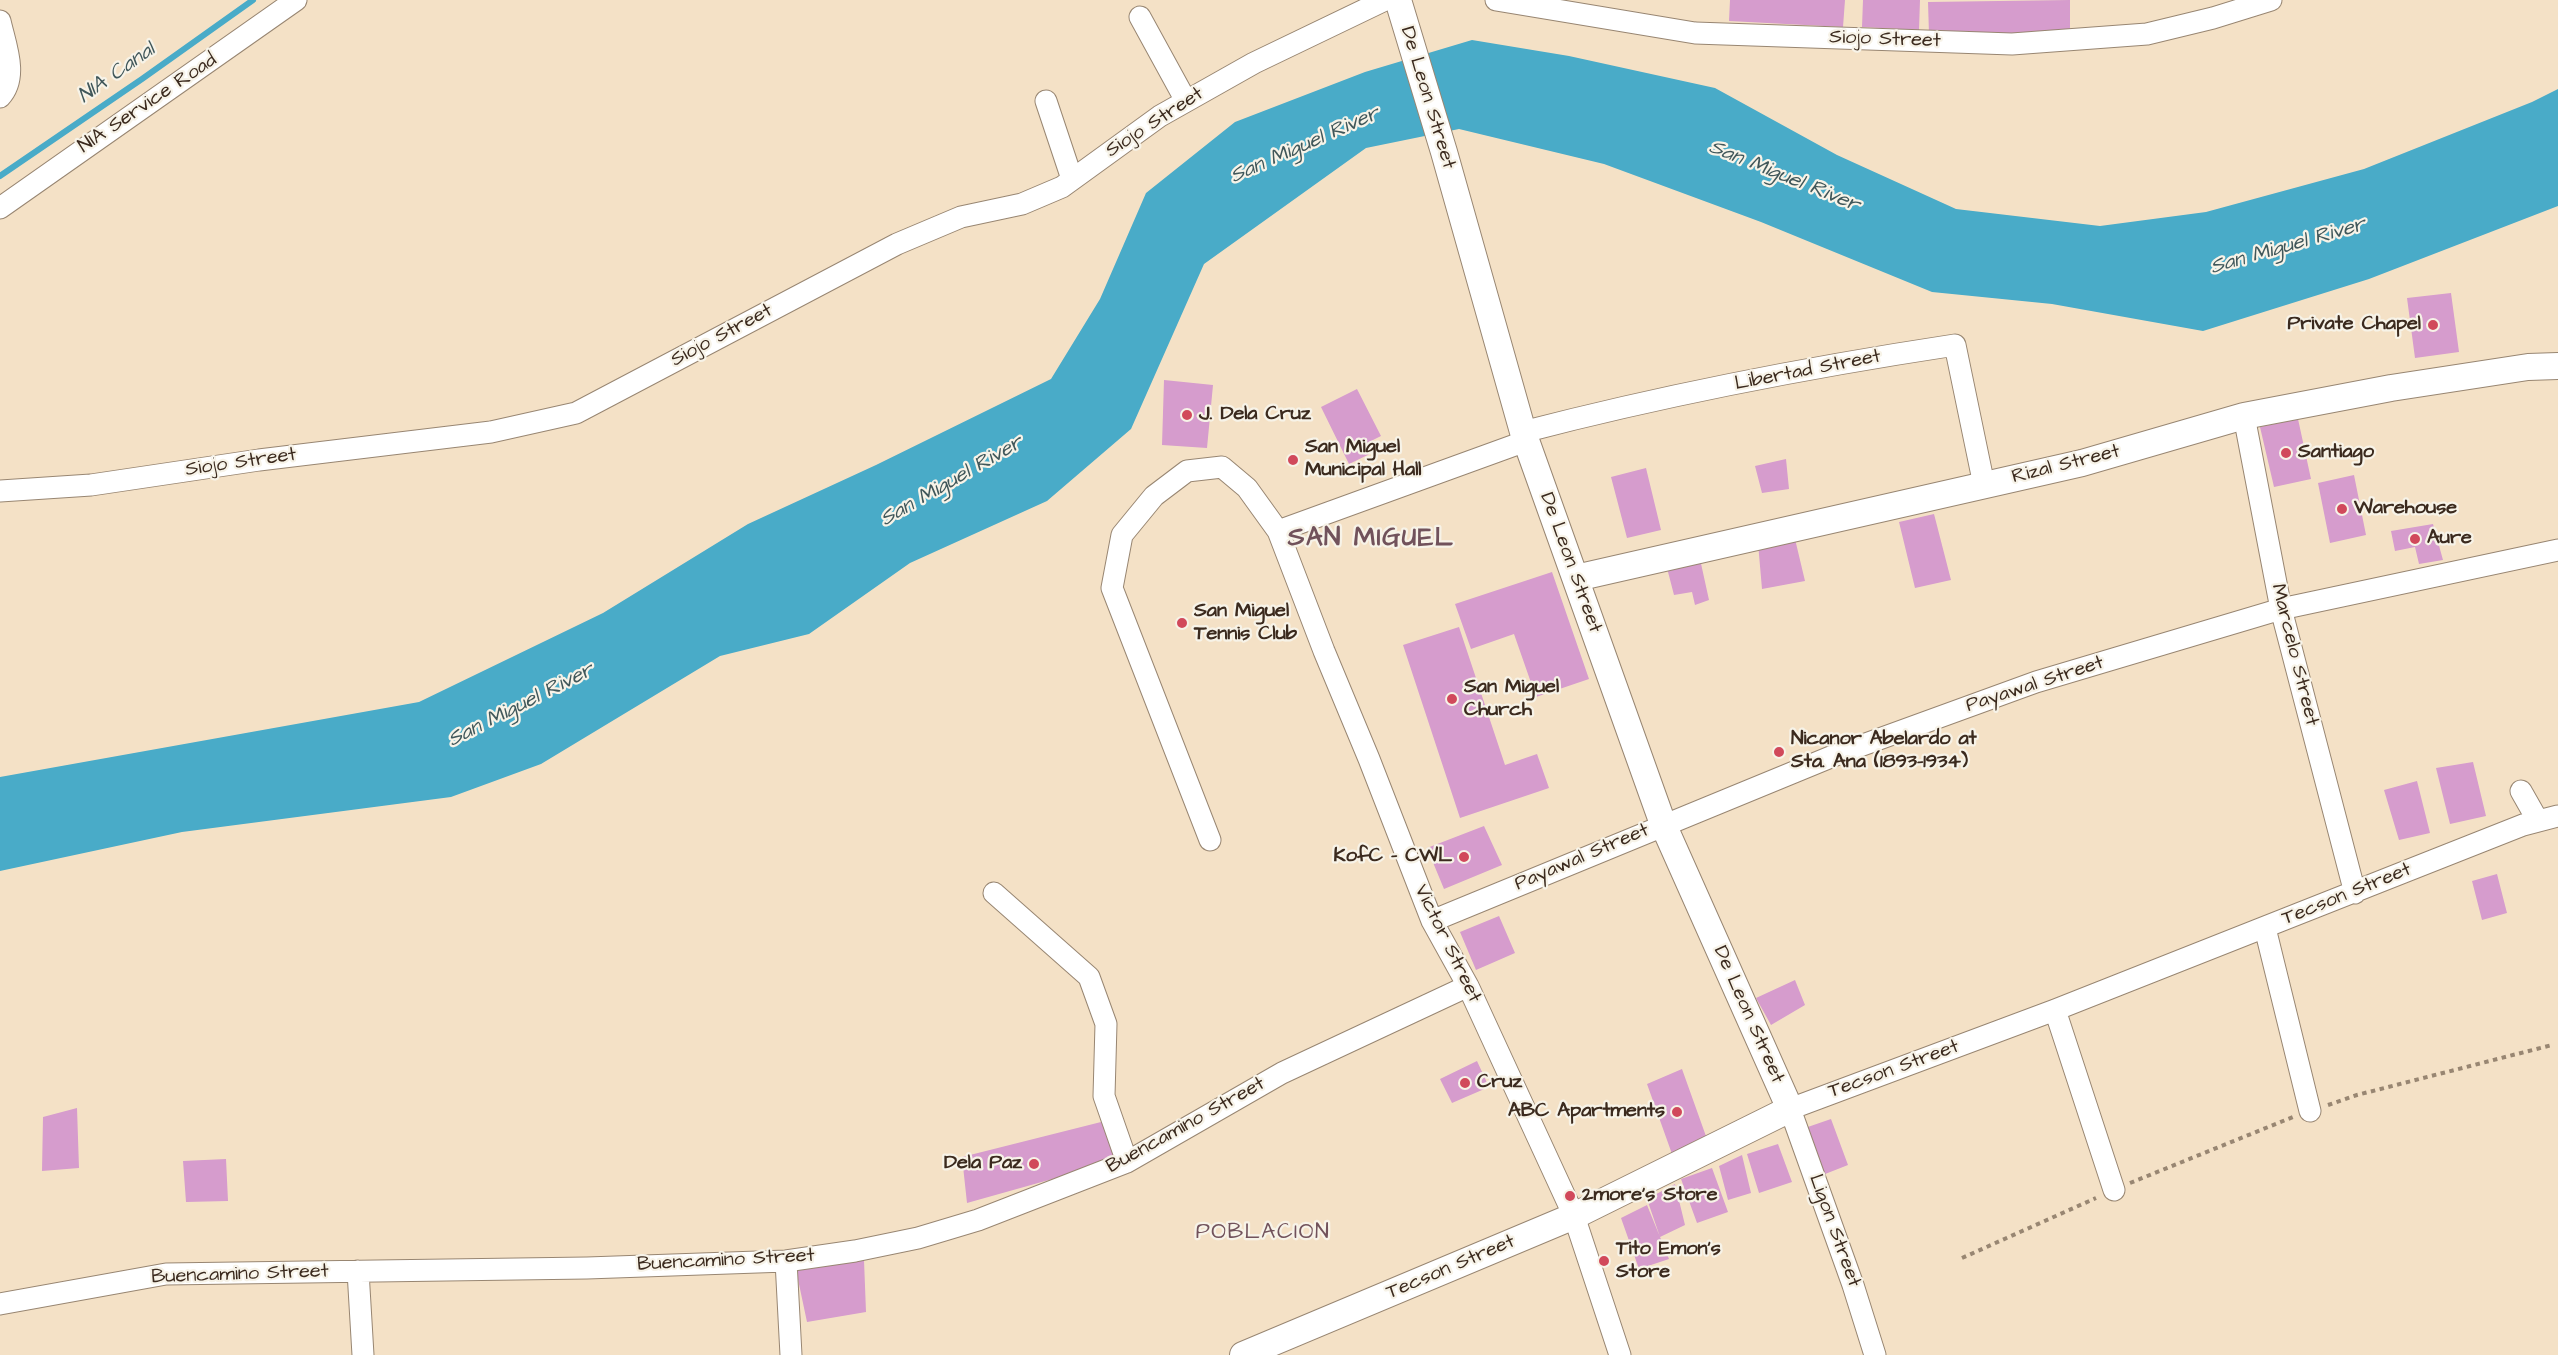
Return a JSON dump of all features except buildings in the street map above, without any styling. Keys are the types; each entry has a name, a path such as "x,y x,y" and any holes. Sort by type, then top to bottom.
{"main road":[{"name":"De Leon Street","path":"1394,2 1444,152 1525,436 1663,824 1790,1109"},
{"name":"Rizal Street","path":"1576,578 2082,463 2244,416 2391,388 2528,367 2558,366"},
{"name":"Tecson Street","path":"1243,1355 1574,1216 1790,1109"}],"street":[{"name":"NIA Service Road","path":"0,208 296,0"},
{"name":"Siojo Street","path":"1496,0 1695,33 2012,44 2147,34 2271,0"},
{"name":"Siojo Street","path":"0,491 91,485 259,460 491,432 576,413 897,244 961,218 1022,204 1062,187 1160,116 1254,63 1394,2"},
{"path":"1140,17 1186,101"},
{"path":"0,21 10,68 6,91 0,97"},
{"path":"1046,101 1072,179"},
{"name":"Libertad Street","path":"1278,531 1525,436 1624,405 1865,359 1955,345 1984,485"},
{"name":"Marcelo Street","path":"2244,416 2281,609 2355,893"},
{"name":"Victor Street","path":"1210,840 1112,588 1122,535 1154,496 1187,471 1222,467 1247,488 1278,531 1323,651 1369,759 1432,921 1467,986 1574,1216 1620,1355"},
{"name":"Payawal Street","path":"1432,921 1663,824 1838,754 2037,682 2281,609 2558,550"},
{"path":"2521,790 2548,819"},
{"name":"Tecson Street","path":"1790,1109 2055,1010 2523,825 2548,819"},
{"path":"994,893 1089,977 1106,1024 1104,1096 1127,1162"},
{"path":"2265,928 2310,1111"},
{"name":"Buencamino Street","path":"0,1304 166,1274 587,1268 786,1261 886,1244 968,1223 1127,1162 1282,1074 1467,986"},
{"path":"2055,1010 2114,1190"},
{"name":"Ligon Street","path":"1790,1109 1853,1285 1875,1355"},
{"path":"786,1261 791,1355"},
{"path":"358,1271 363,1355"}],"path":[{"path":"1962,1258 2114,1190 2264,1127 2357,1095 2552,1045"}],"water":[{"name":"San Miguel River","path":"1472,40 1569,56 1715,88 1837,155 1956,209 2100,226 2206,212 2364,169 2532,102 2558,89 2558,206 2369,279 2203,331 2052,304 1932,292 1761,222 1604,164 1459,129 1366,148 1204,264 1131,429 1047,501 910,563 809,634 720,656 541,764 451,797 182,832 0,871 0,777 419,702 603,613 748,524 876,465 1051,379 1100,299 1146,193 1235,122 1365,72"}],"waterway":[{"name":"NIA Canal","path":"0,176 253,0"}],"place":[{"name":"Private Chapel","path":"2433,325"},
{"name":"J. Dela Cruz","path":"1187,415"},
{"name":"Santiago","path":"2286,453"},
{"name":"San Miguel Municipal Hall","path":"1293,460"},
{"name":"Warehouse","path":"2342,509"},
{"name":"Aure","path":"2415,539"},
{"name":"San Miguel Tennis Club","path":"1182,623"},
{"name":"San Miguel Church","path":"1452,699"},
{"name":"Nicanor Abelardo at Sta. Ana (1893–1934)","path":"1779,752"},
{"name":"KofC - CWL","path":"1464,857"},
{"name":"Cruz","path":"1465,1083"},
{"name":"ABC Apartments","path":"1677,1112"},
{"name":"Dela Paz","path":"1034,1164"},
{"name":"2more's Store","path":"1570,1196"},
{"name":"Tito Emon's Store","path":"1604,1261"}],"district":[{"name":"SAN MIGUEL","path":"1371,540"},
{"name":"POBLACION","path":"1263,1233"}]}
